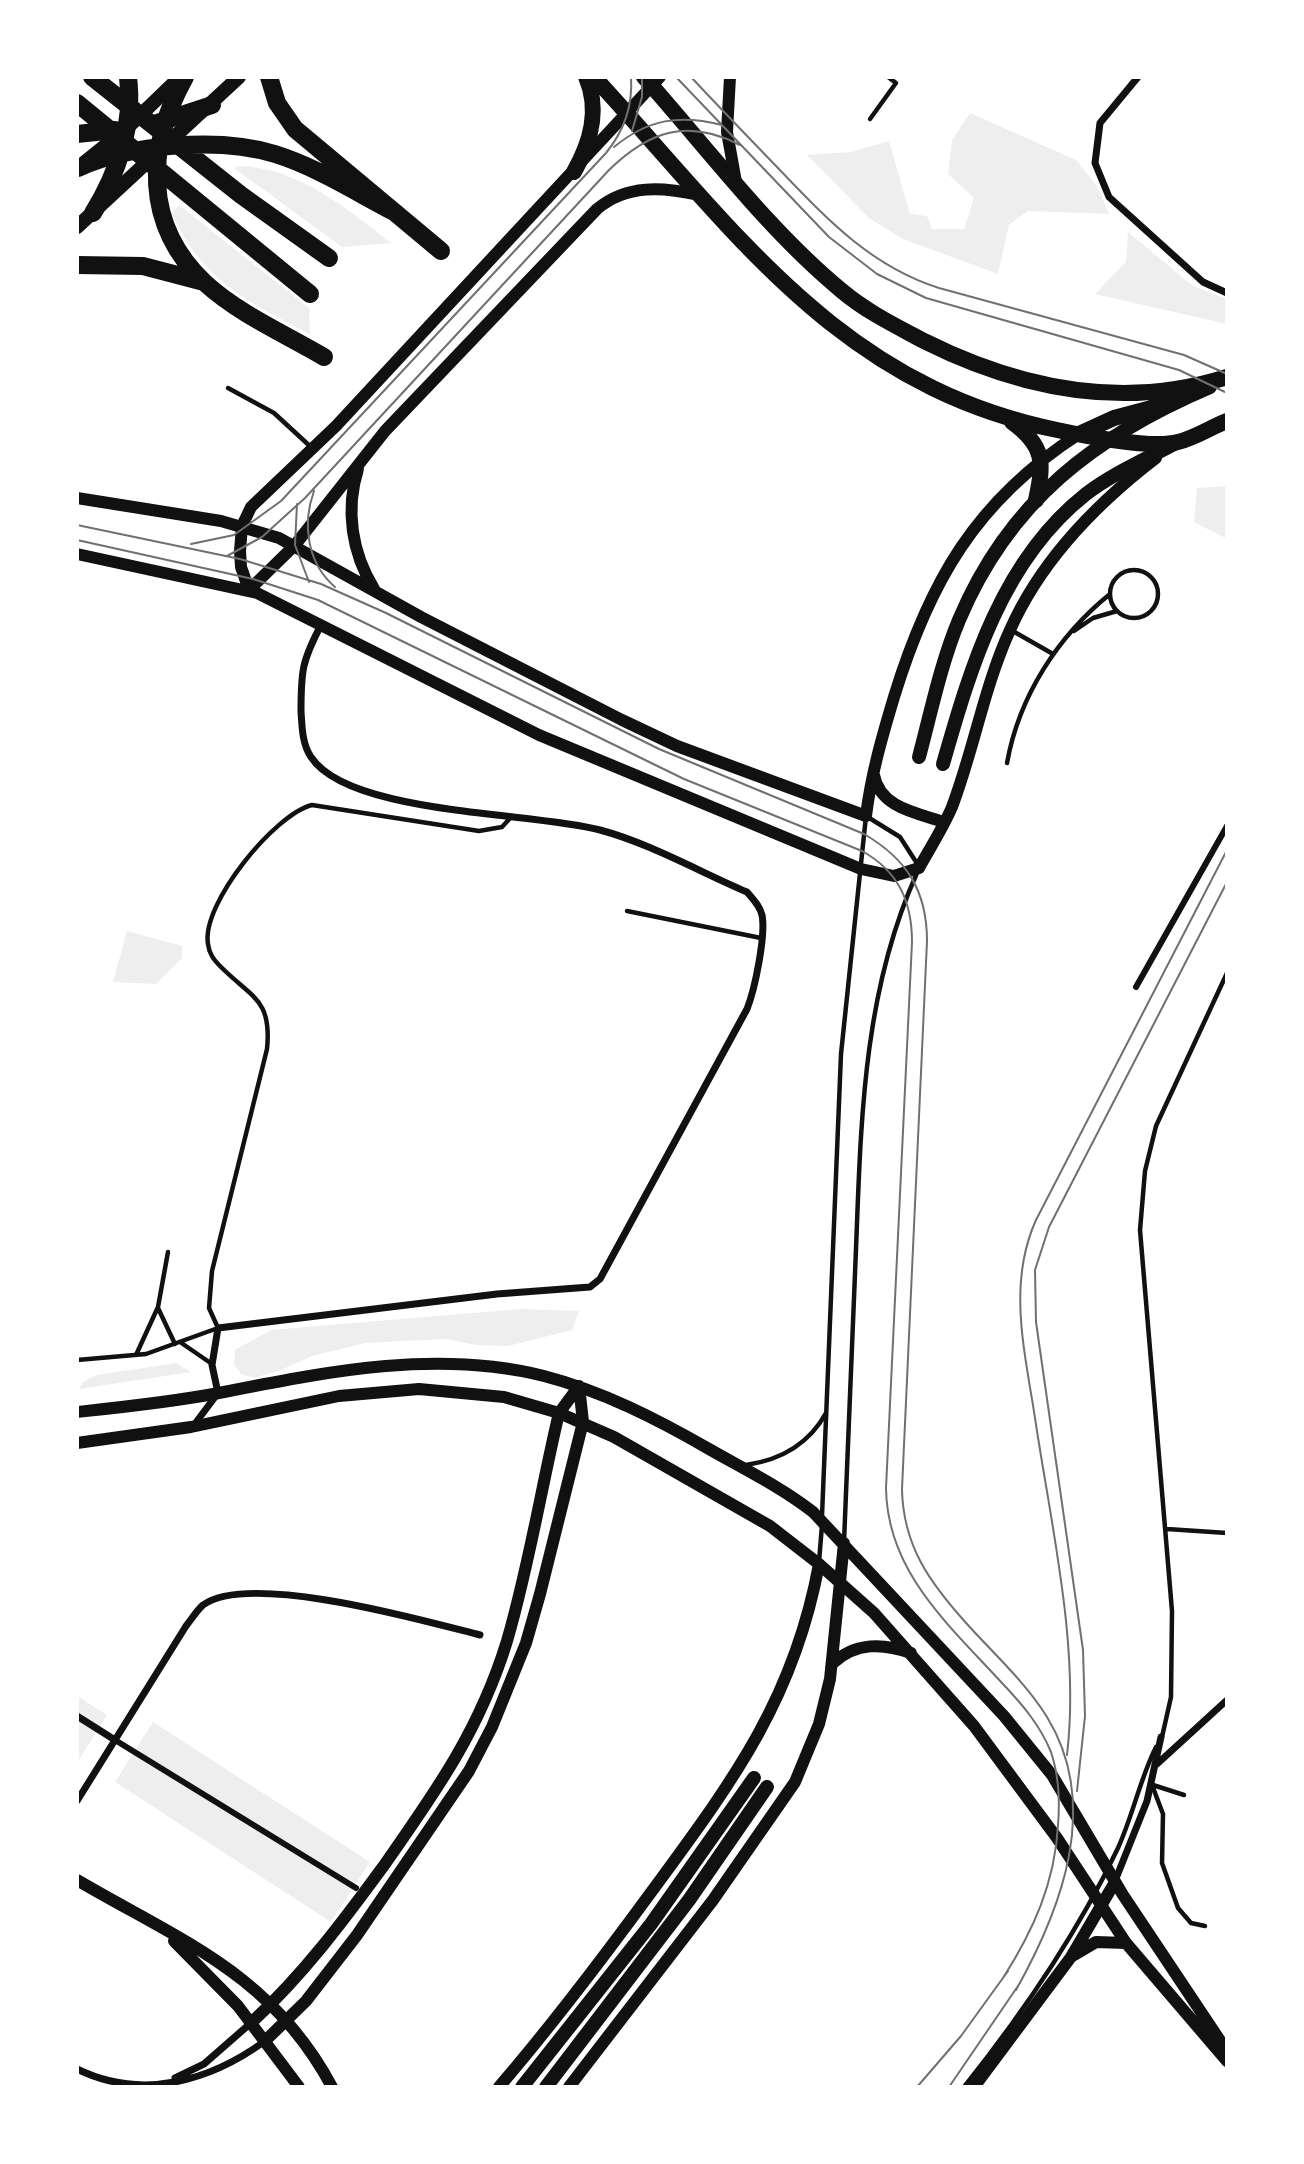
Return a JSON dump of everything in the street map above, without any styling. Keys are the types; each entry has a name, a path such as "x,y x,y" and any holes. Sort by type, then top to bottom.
{"highway":[{"path":"92,77 240,195 328,258"},
{"path":"93,213 107,190 121,153 126,129 128,77"},
{"path":"182,77 165,122 160,148 157,201 170,236 187,263 204,282 225,299 324,357"},
{"path":"269,77 277,103 295,129 442,251"},
{"path":"77,103 310,295"},
{"path":"77,134 165,122 212,105"},
{"path":"77,169 121,153 160,148 212,146 273,153 396,214"},
{"path":"77,265 143,266 204,282"}],"main road":[{"path":"77,169 126,129 182,77"},
{"path":"77,227 160,148 212,105 239,77"},
{"path":"574,172 593,125 593,104 586,77"},
{"path":"594,77 699,195 776,276 840,333 920,382 1000,416 1107,439 1177,443"},
{"path":"652,80 773,224 843,292 911,334 998,373 1072,391 1110,395 1172,390 1227,378"},
{"path":"919,757 960,620 996,551 1036,500 1107,439 1174,402 1227,378"},
{"path":"1079,434 1114,418 1174,402"},
{"path":"1000,416 1035,442 1041,463 1036,500"},
{"path":"943,764 975,656 1002,599 1027,559 1084,495 1113,476 1227,421"},
{"path":"522,2087 651,1923 754,1778"},
{"path":"547,2087 673,1922 767,1787"}],"street":[{"path":"730,77 727,132 736,182"},
{"path":"1138,77 1100,123 1095,163 1099,174 1109,197 1203,282 1227,293"},
{"path":"249,590 240,559 242,526 251,507 336,426 628,113 652,80"},
{"path":"249,590 295,545 368,452 528,280 606,201 627,192 651,188 699,195"},
{"path":"77,498 242,526 295,545 519,668 677,747 866,816 873,769 910,646 930,597 949,562 976,525 1041,463 1079,434"},
{"path":"77,554 249,590 539,735 860,869 894,876 919,868 944,822 1010,629 1050,562 1074,532 1129,479 1177,443"},
{"path":"359,466 351,508 353,531 361,565 376,591"},
{"path":"191,1427 208,1410 218,1393 212,1365 218,1328 497,1294 590,1287 606,1272 747,1009 756,981 762,916 757,904 747,892 599,830 394,800 336,778 317,765 303,736 301,672 304,657 321,625"},
{"path":"873,769 876,786 887,799 944,822"},
{"path":"1136,987 1227,826"},
{"path":"77,1412 218,1393 324,1372 405,1363 519,1371 579,1386 661,1423 793,1497 822,1520 1004,1716 1052,1775 1115,1882 1227,2051"},
{"path":"168,2081 204,2064 272,2004 345,1919 457,1759 483,1707 506,1642 559,1413 579,1386"},
{"path":"77,2069 109,2082 131,2085 208,2076 236,2062 266,2040 288,2021 324,1980 469,1772 492,1727 526,1643 583,1422 579,1386"},
{"path":"77,1443 191,1427 340,1396 419,1389 504,1397 559,1413 583,1422 720,1494 770,1526 842,1583 912,1653 1003,1764 1057,1838 1126,1943 1227,2061"},
{"path":"569,2087 713,1900 795,1783 819,1724 833,1663 844,1543"},
{"path":"499,2087 613,1944 750,1751 788,1676 807,1618 819,1564"},
{"path":"77,1801 186,1626 203,1605 229,1596 283,1595 354,1604 480,1635"},
{"path":"833,1663 851,1651 875,1645 912,1653"},
{"path":"1157,1765 1227,1701"},
{"path":"77,1716 356,1888"},
{"path":"974,2087 1071,1957 1102,1907 1134,1838 1152,1784 1161,1737"},
{"path":"77,1880 226,1966 288,2021 332,2087"},
{"path":"158,1927 252,2022 299,2087"},
{"path":"1071,1957 1096,1942 1126,1943"}],"lane":[{"path":"870,119 896,83 888,77"},
{"path":"228,388 274,413 313,448"},
{"path":"1007,762 1019,721 1053,654 1065,638 1110,594 1117,576 1130,569 1145,572 1155,583 1158,597 1151,611 1130,618 1117,611 1110,594"},
{"path":"1065,638 1093,618 1117,611"},
{"path":"1010,629 1053,654"},
{"path":"77,1360 136,1355 218,1328 209,1308 212,1271 267,1049 269,1027 266,1012 257,998 243,989 212,958 208,934 225,891 280,823 300,808 330,806 479,831 502,827 513,816"},
{"path":"819,1564 839,1081 866,816 900,836 919,868 887,950 865,1078 844,1543"},
{"path":"627,911 761,938"},
{"path":"964,2087 1033,1994 1107,1869 1128,1826 1148,1765 1161,1737 1171,1697 1173,1660 1167,1529 1140,1258 1144,1184 1152,1139 1162,1112 1227,973"},
{"path":"136,1355 158,1307 167,1252"},
{"path":"158,1307 178,1343 212,1365"},
{"path":"738,1466 768,1461 790,1451 814,1431 826,1412"},
{"path":"1167,1529 1227,1532"},
{"path":"1152,1784 1184,1795"},
{"path":"1152,1784 1163,1814 1162,1863 1178,1908 1191,1923 1205,1927"}],"shaded area":[{"path":"970,113 1076,160 1097,186 1109,214 1028,211 1009,225 998,274 903,239 870,219 807,155 851,152 889,141 910,214 927,216 932,229 964,229 974,198 948,174 952,140"},
{"path":"234,168 262,168 302,182 357,216 391,243 342,247"},
{"path":"179,205 309,308 310,334 247,300 212,273 197,256 172,213"},
{"path":"1128,232 1193,286 1227,299 1227,324 1095,294 1126,262"},
{"path":"1227,486 1227,539 1194,522 1197,488"},
{"path":"127,931 182,946 182,958 156,984 113,982"},
{"path":"521,1309 579,1311 572,1330 508,1346 476,1345 446,1339 365,1343 312,1356 254,1378 241,1374 234,1365 235,1350 271,1330"},
{"path":"176,1363 191,1372 79,1389 84,1381 97,1375"},
{"path":"77,1696 107,1715 79,1760 77,1759"},
{"path":"153,1722 370,1862 331,1922 115,1782"}],"tram line":[{"path":"191,544 234,535 281,501 606,153 626,118 631,77"},
{"path":"632,131 642,97 642,77"},
{"path":"676,77 829,237 877,274 926,298 1179,370 1227,393"},
{"path":"691,77 832,222 891,267 939,288 1184,355 1227,374"},
{"path":"614,147 639,130 665,121 692,120 722,125"},
{"path":"227,556 262,537 305,498 624,157 654,138 686,131 703,132 740,145"},
{"path":"314,491 308,517 310,542 318,567 335,587"},
{"path":"297,504 295,545 309,582"},
{"path":"77,525 240,559 321,584 386,613 659,749 864,834 892,854 912,878 923,907 927,941 902,1489 907,1528 921,1562 941,1594 1039,1704 1063,1751 1071,1785 1073,1820 1069,1856 1060,1891 1048,1925 1016,1990"},
{"path":"77,540 253,579 318,600 684,779 862,851 894,878 906,900 912,942 886,1488 889,1518 897,1546 925,1595 942,1618 1017,1699 1036,1724 1051,1752 1058,1788 1056,1846 1047,1887 1033,1924 1003,1978"},
{"path":"1067,1755 1070,1714 1067,1629 1056,1543 1023,1343 1020,1293 1022,1269 1036,1220 1227,850"},
{"path":"1077,1791 1085,1716 1083,1650 1036,1322 1035,1270 1049,1227 1227,882"},
{"path":"917,2087 961,2036 1008,1971"},
{"path":"949,2087 1020,1983"}]}
